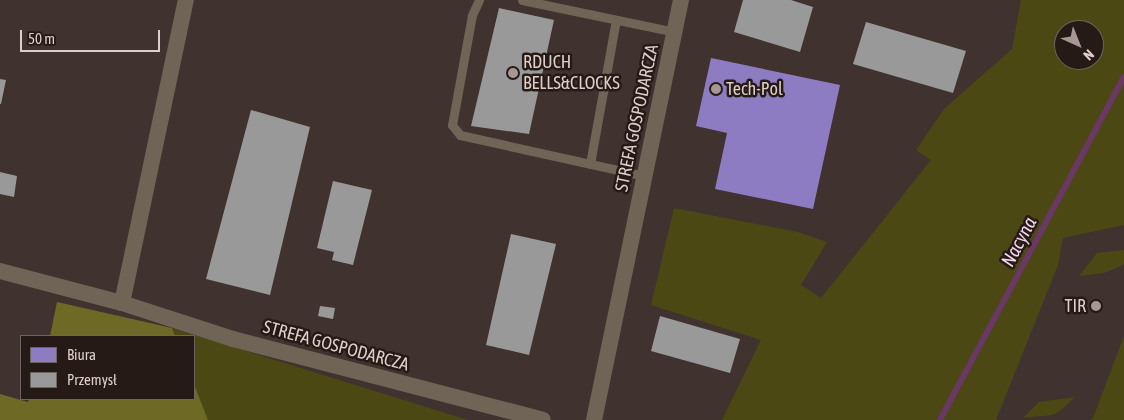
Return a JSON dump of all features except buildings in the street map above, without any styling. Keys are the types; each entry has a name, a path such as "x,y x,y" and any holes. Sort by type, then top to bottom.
{"street":[{"path":"122,303 186,0"},
{"name":"STREFA GOSPODARCZA","path":"594,420 681,0"},
{"name":"STREFA GOSPODARCZA","path":"0,271 122,303 232,340 543,420"}],"lane":[{"path":"479,0 472,15 452,125 460,134 645,176"},
{"path":"522,0 675,32"},
{"path":"590,164 616,20"}],"shaded area":[{"path":"1021,0 1124,0 1124,225 1063,238 1058,265 996,420 722,420 761,340 651,305 674,208 798,232 827,242 801,285 821,298 931,160 916,150 944,109 1012,49"},
{"path":"1124,250 1124,264 1104,273 1079,276 1097,253"},
{"path":"57,302 172,328 175,335 50,335"},
{"path":"172,328 195,335 175,335"},
{"path":"195,335 468,420 208,420 195,387"},
{"path":"1124,336 1124,420 1090,420 1093,418"},
{"path":"195,387 208,420 0,420 0,394 28,402 29,400 195,400"},
{"path":"1075,397 1060,411 1052,415 1023,418 1039,402"}],"waterway":[{"name":"Nacyna","path":"940,420 1124,77"}],"place":[{"name":"RDUCH BELLS&CLOCKS","path":"513,73"},
{"name":"Tech-Pol","path":"716,89"},
{"name":"TIR","path":"1096,306"}]}
